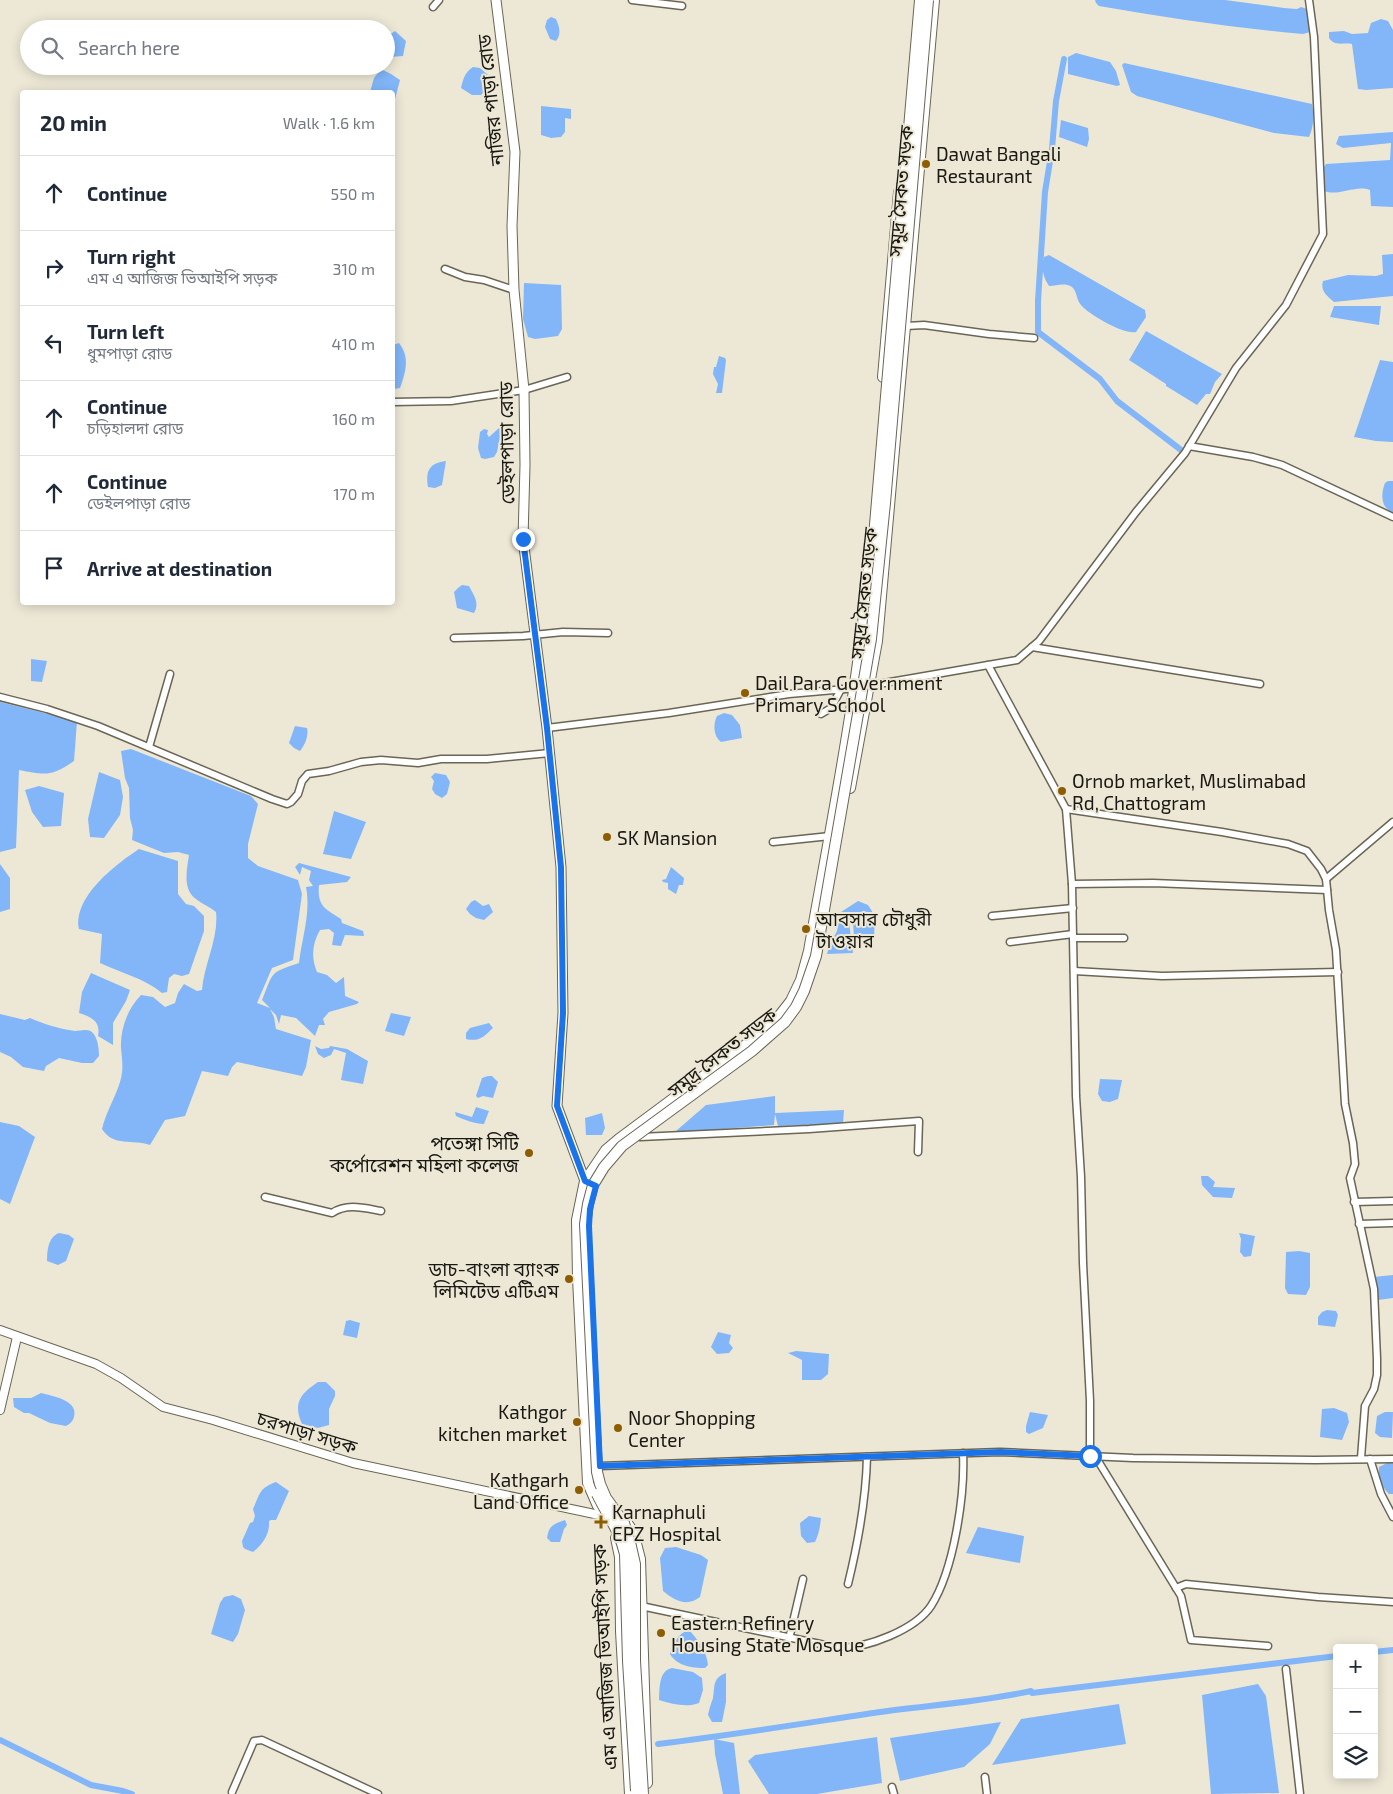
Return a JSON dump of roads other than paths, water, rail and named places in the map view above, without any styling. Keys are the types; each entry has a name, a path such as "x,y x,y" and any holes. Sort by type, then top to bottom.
{"main road":[{"name":"নাজির পাড়া রোড","path":"496,0 515,152 512,226"},
{"name":"সমুদ্র সৈকত সড়ক","path":"635,1126 759,1035 780,1015 791,1001 801,980 809,951 855,689 869,576 889,293 916,0"},
{"path":"636,1794 628,1661 625,1554 621,1538 595,1490 590,1470 580,1254 583,1204 586,1189 598,1166 608,1153 618,1143 756,1042 781,1020 792,1004 807,974 857,694 865,630 920,0"},
{"path":"643,1794 635,1661 634,1564 624,1523 606,1498 597,1472 585,1224 588,1204 592,1184 622,1146 752,1051 785,1022 796,1007 804,991 816,956 871,639 928,0"},
{"name":"সমুদ্র সৈকত সড়ক","path":"640,1137 760,1048 790,1022 808,993 819,958 877,641 934,0"},
{"name":"ডেইলপাড়া রোড","path":"512,226 514,290 524,390 525,465 523,539 547,728 561,867 563,1013 557,1106 592,1184"},
{"name":"এম এ আজিজ ভিআইপি সড়ক","path":"630,1794 621,1631 620,1557 617,1540 594,1500 588,1483 576,1243 577,1220 606,1150 635,1126"},
{"name":"এম এ আজিজ ভিআইপি সড়ক","path":"640,1137 618,1155 592,1184 589,1226 600,1466 604,1487 633,1532 640,1559 641,1606"},
{"path":"641,1606 648,1794"}],"street":[{"path":"433,6 439,0"},
{"path":"632,0 682,6"},
{"path":"547,728 669,713 789,694 855,689 1017,660 1039,641 1189,446 1236,368 1286,306 1324,234 1314,37 1309,0"},
{"path":"445,270 514,290"},
{"path":"906,326 924,324 989,334 1034,338"},
{"path":"395,402 451,401 524,390 567,377"},
{"path":"1189,446 1253,457 1282,465 1393,517"},
{"path":"454,638 523,636 563,632 608,634"},
{"path":"1032,647 1260,684"},
{"path":"988,665 1066,809 1073,908 1076,1096 1092,1456 1148,1539 1181,1596 1191,1640 1268,1646"},
{"path":"149,747 170,674"},
{"path":"821,714 830,708 840,690"},
{"path":"0,697 47,709 98,726 287,804 292,802 298,794 304,777 308,774 329,771 362,762 381,760 418,763 441,759 487,759 550,754"},
{"path":"1066,809 1222,832 1288,844 1307,851 1326,879 1338,972 1345,1104 1355,1164 1350,1178 1374,1289 1377,1375 1374,1389 1365,1406 1361,1458"},
{"path":"1326,879 1393,822"},
{"path":"773,842 830,836"},
{"path":"1072,884 1153,883 1327,890"},
{"path":"992,916 1073,908"},
{"path":"1010,942 1073,936 1124,938"},
{"path":"1074,971 1162,976 1338,972"},
{"path":"640,1137 809,1129 919,1121 918,1152"},
{"path":"265,1197 332,1213 340,1208 356,1207 381,1211"},
{"path":"1354,1202 1393,1201"},
{"path":"1359,1224 1393,1223"},
{"name":"চরপাড়া সড়ক","path":"0,1330 96,1364 121,1378 164,1407 353,1463 604,1516 620,1514"},
{"path":"0,1410 17,1337"},
{"path":"600,1466 1000,1452 1092,1456 1315,1460 1393,1459"},
{"path":"641,1606 789,1639 839,1648 854,1648 898,1632 912,1624 930,1608 946,1572 963,1490 963,1453"},
{"path":"848,1584 867,1481 867,1457"},
{"path":"1370,1458 1381,1494 1393,1517"},
{"path":"789,1639 804,1579"},
{"path":"1176,1588 1186,1584 1318,1597 1393,1602"},
{"path":"1286,1669 1300,1794"},
{"path":"232,1792 254,1742 262,1740 378,1794"},
{"path":"985,1777 987,1794"}],"water":[{"path":"1095,0 1225,0 1284,8 1297,9 1301,7 1307,9 1310,32 1303,34 1278,32 1176,19 1099,6"},
{"path":"551,17 556,19 559,27 559,36 556,41 550,39 545,27 547,20"},
{"path":"1381,19 1388,21 1393,30 1393,88 1358,89 1352,44 1339,44 1332,41 1329,38 1329,32 1368,33 1371,23"},
{"path":"395,31 406,41 403,56 395,57"},
{"path":"1076,53 1110,62 1116,71 1120,85 1117,86 1068,74 1068,57"},
{"path":"1124,63 1312,104 1313,121 1311,133 1309,137 1274,133 1137,96 1131,92 1122,65"},
{"path":"473,67 480,68 488,75 484,92 481,95 472,95 461,88 465,76"},
{"path":"376,75 392,75 400,80 395,99 395,90 371,90"},
{"path":"541,106 571,109 571,119 565,118 565,132 561,137 551,138 541,135"},
{"path":"1061,120 1088,128 1089,139 1087,147 1059,137"},
{"path":"1393,132 1393,207 1371,206 1370,190 1358,189 1334,193 1322,190 1323,169 1326,164 1390,160 1391,143 1343,148 1336,144 1339,136"},
{"path":"1393,254 1393,296 1334,302 1323,290 1323,281 1348,275 1376,276 1383,274 1382,255"},
{"path":"1049,255 1145,310 1146,317 1136,332 1115,327 1085,309 1072,287 1063,284 1049,286 1044,276 1043,265 1044,257"},
{"path":"524,283 561,285 562,329 558,336 535,339 528,337 523,319"},
{"path":"1334,306 1381,306 1379,325 1330,317"},
{"path":"1146,331 1222,374 1215,382 1210,394 1206,394 1197,405 1129,360"},
{"path":"399,343 402,348 406,364 400,388 395,389 395,344"},
{"path":"719,356 726,360 722,393 716,393 718,384 713,374"},
{"path":"1380,360 1393,362 1393,442 1354,437"},
{"path":"499,428 502,428 503,435 500,437 494,457 481,458 478,448 480,432 484,429 488,430 487,434 489,437"},
{"path":"446,461 442,485 435,488 428,487 427,476 430,468"},
{"path":"1393,481 1393,512 1386,507 1382,496 1385,483"},
{"path":"462,585 469,586 474,596 476,609 474,613 457,608 454,592"},
{"path":"31,659 47,661 42,682 31,681"},
{"path":"0,702 77,721 74,761 59,770 42,774 19,770 16,848 0,852"},
{"path":"724,713 732,715 740,725 742,738 721,742 718,739 714,730 715,723 717,716"},
{"path":"295,726 307,728 306,740 300,751 289,743"},
{"path":"131,749 251,796 258,804 248,844 248,858 258,866 298,880 302,894 293,960 272,968 257,1003 270,1008 262,1000 271,978 277,971 299,963 307,916 306,887 313,886 309,880 311,871 302,867 300,875 295,867 299,863 351,877 347,882 319,885 319,898 323,906 341,919 342,923 363,931 364,936 345,935 341,946 332,945 334,933 329,929 320,930 315,940 313,951 317,972 327,975 336,983 344,977 345,996 359,1002 357,1004 329,1012 323,1019 325,1025 319,1025 315,1036 296,1018 281,1015 279,1024 276,1015 270,1009 274,1017 276,1029 311,1040 306,1067 302,1076 237,1062 232,1067 228,1076 202,1071 185,1116 165,1120 150,1145 124,1142 112,1138 102,1129 121,1077 123,1026 132,1006 141,995 153,997 165,1007 175,1003 178,993 184,984 197,991 202,990 215,932 216,912 196,899 189,890 186,879 189,855 178,852 164,853 132,840 133,830 130,818 129,788 125,778 121,751"},
{"path":"99,772 120,780 123,797 120,815 104,838 90,837 88,819"},
{"path":"435,773 446,775 450,782 447,794 442,798 435,794 432,789 434,781 431,777"},
{"path":"39,786 64,793 61,826 43,827 32,812 25,790"},
{"path":"334,811 366,822 351,859 323,854"},
{"path":"139,849 178,861 178,894 186,904 194,906 204,916 204,931 189,974 182,976 174,974 169,978 167,992 162,993 140,980 100,963 102,934 79,929 82,905 89,894 108,873"},
{"path":"0,864 10,878 10,909 0,912"},
{"path":"671,867 684,878 683,885 679,885 676,894 668,889 668,883 662,880 666,879"},
{"path":"475,900 483,906 489,904 493,912 484,920 476,918 466,909"},
{"path":"858,901 868,905 875,916 874,937 854,937 853,922 849,922 853,953 827,954 837,931 841,912"},
{"path":"91,973 130,990 113,1023 113,1045 98,1036 98,1027 94,1020 79,1013 82,992"},
{"path":"391,1013 411,1017 404,1036 385,1031"},
{"path":"0,1014 25,1020 30,1018 69,1030 89,1031 96,1038 99,1056 93,1063 82,1063 59,1058 46,1066 44,1071 23,1067 11,1057 0,1052"},
{"path":"489,1023 493,1028 484,1036 475,1040 466,1039 466,1033 470,1028"},
{"path":"315,1046 321,1049 329,1048 330,1046 347,1049 368,1061 363,1084 341,1080 346,1053 334,1049 331,1055 324,1058 318,1054"},
{"path":"492,1076 498,1082 493,1098 483,1096 478,1098 476,1096 482,1078"},
{"path":"1100,1079 1122,1080 1118,1099 1110,1102 1102,1101 1098,1094"},
{"path":"775,1096 775,1113 844,1110 843,1124 778,1126 775,1114 774,1125 685,1132 676,1131 706,1105"},
{"path":"476,1107 489,1111 484,1124 474,1123 456,1116 455,1112 472,1117"},
{"path":"602,1113 605,1128 602,1135 586,1135 585,1118"},
{"path":"0,1122 19,1126 35,1137 10,1204 0,1199"},
{"path":"1201,1176 1208,1176 1215,1182 1213,1187 1235,1188 1232,1198 1213,1197 1202,1185"},
{"path":"59,1233 69,1235 74,1239 66,1261 58,1265 47,1261 47,1257 50,1241"},
{"path":"1239,1233 1255,1236 1251,1256 1244,1257 1240,1252 1241,1239"},
{"path":"1299,1251 1310,1253 1310,1287 1306,1295 1288,1294 1285,1288 1286,1252"},
{"path":"1393,1275 1393,1298 1378,1300 1373,1277"},
{"path":"1327,1310 1336,1311 1338,1315 1335,1327 1318,1325 1318,1317"},
{"path":"350,1320 360,1323 357,1338 343,1335 346,1321"},
{"path":"718,1332 731,1335 729,1343 733,1348 729,1353 717,1354 711,1347"},
{"path":"796,1351 829,1354 828,1374 821,1380 802,1380 802,1360 788,1353"},
{"path":"318,1382 326,1382 335,1391 335,1396 329,1409 329,1425 318,1428 302,1424 298,1405 303,1395"},
{"path":"41,1393 58,1397 73,1406 73,1420 66,1426 50,1423 14,1407 13,1398 31,1398"},
{"path":"1334,1408 1347,1413 1349,1422 1342,1440 1320,1437 1322,1409"},
{"path":"1030,1412 1048,1415 1043,1428 1029,1434 1026,1432 1026,1426"},
{"path":"1385,1412 1393,1412 1392,1438 1380,1437 1375,1433 1377,1416"},
{"path":"1387,1463 1393,1463 1393,1494 1389,1494 1386,1491 1379,1475 1379,1467"},
{"path":"276,1482 289,1491 276,1520 269,1521 267,1534 257,1549 253,1552 245,1549 242,1541 250,1523 253,1522 255,1516 253,1509 259,1495 263,1489"},
{"path":"809,1516 821,1518 815,1542 807,1543 801,1536 800,1523"},
{"path":"565,1520 567,1525 560,1542 551,1542 547,1538 551,1528"},
{"path":"978,1527 1024,1536 1020,1563 966,1553"},
{"path":"676,1547 701,1555 708,1560 700,1597 690,1602 672,1598 663,1591 660,1558 665,1548"},
{"path":"233,1595 241,1599 245,1610 238,1634 233,1642 211,1634 220,1603 224,1597"},
{"path":"689,1630 699,1642 706,1655 708,1665 705,1668 681,1664 670,1654 679,1636"},
{"path":"672,1668 693,1672 702,1678 703,1690 699,1703 684,1705 659,1700 662,1677 667,1670"},
{"path":"726,1673 726,1702 722,1722 712,1722 708,1715 715,1683 718,1677"},
{"path":"1258,1684 1266,1696 1279,1793 1211,1794 1202,1695"},
{"path":"1119,1704 1126,1744 992,1765 1021,1719"},
{"path":"1001,1722 990,1744 964,1767 900,1781 890,1738"},
{"path":"877,1737 882,1783 817,1794 769,1794 748,1761 755,1755"},
{"path":"714,1739 734,1743 740,1794 723,1794"}],"waterway":[{"path":"1064,59 1056,101 1052,149 1045,192 1038,301 1038,332 1100,379 1117,401 1185,453"},
{"path":"1378,1652 1393,1650"},
{"path":"658,1744 880,1712 975,1701 1031,1691 1032,1693 1333,1656"},
{"path":"0,1740 91,1785 132,1794"}],"place":[{"name":"Dawat Bangali Restaurant","path":"926,164"},
{"name":"Dail Para Government Primary School","path":"745,693"},
{"name":"Ornob market, Muslimabad Rd, Chattogram","path":"1062,791"},
{"name":"SK Mansion","path":"607,837"},
{"name":"আবসার চৌধুরী টাওয়ার","path":"806,929"},
{"name":"পতেঙ্গা সিটি কর্পোরেশন মহিলা কলেজ","path":"529,1153"},
{"name":"ডাচ-বাংলা ব্যাংক লিমিটেড এটিএম","path":"569,1279"},
{"name":"Kathgor kitchen market","path":"577,1422"},
{"name":"Noor Shopping Center","path":"618,1428"},
{"name":"Kathgarh Land Office","path":"579,1490"},
{"name":"Karnaphuli EPZ Hospital","path":"601,1522"},
{"name":"Eastern Refinery Housing State Mosque","path":"661,1633"}]}
